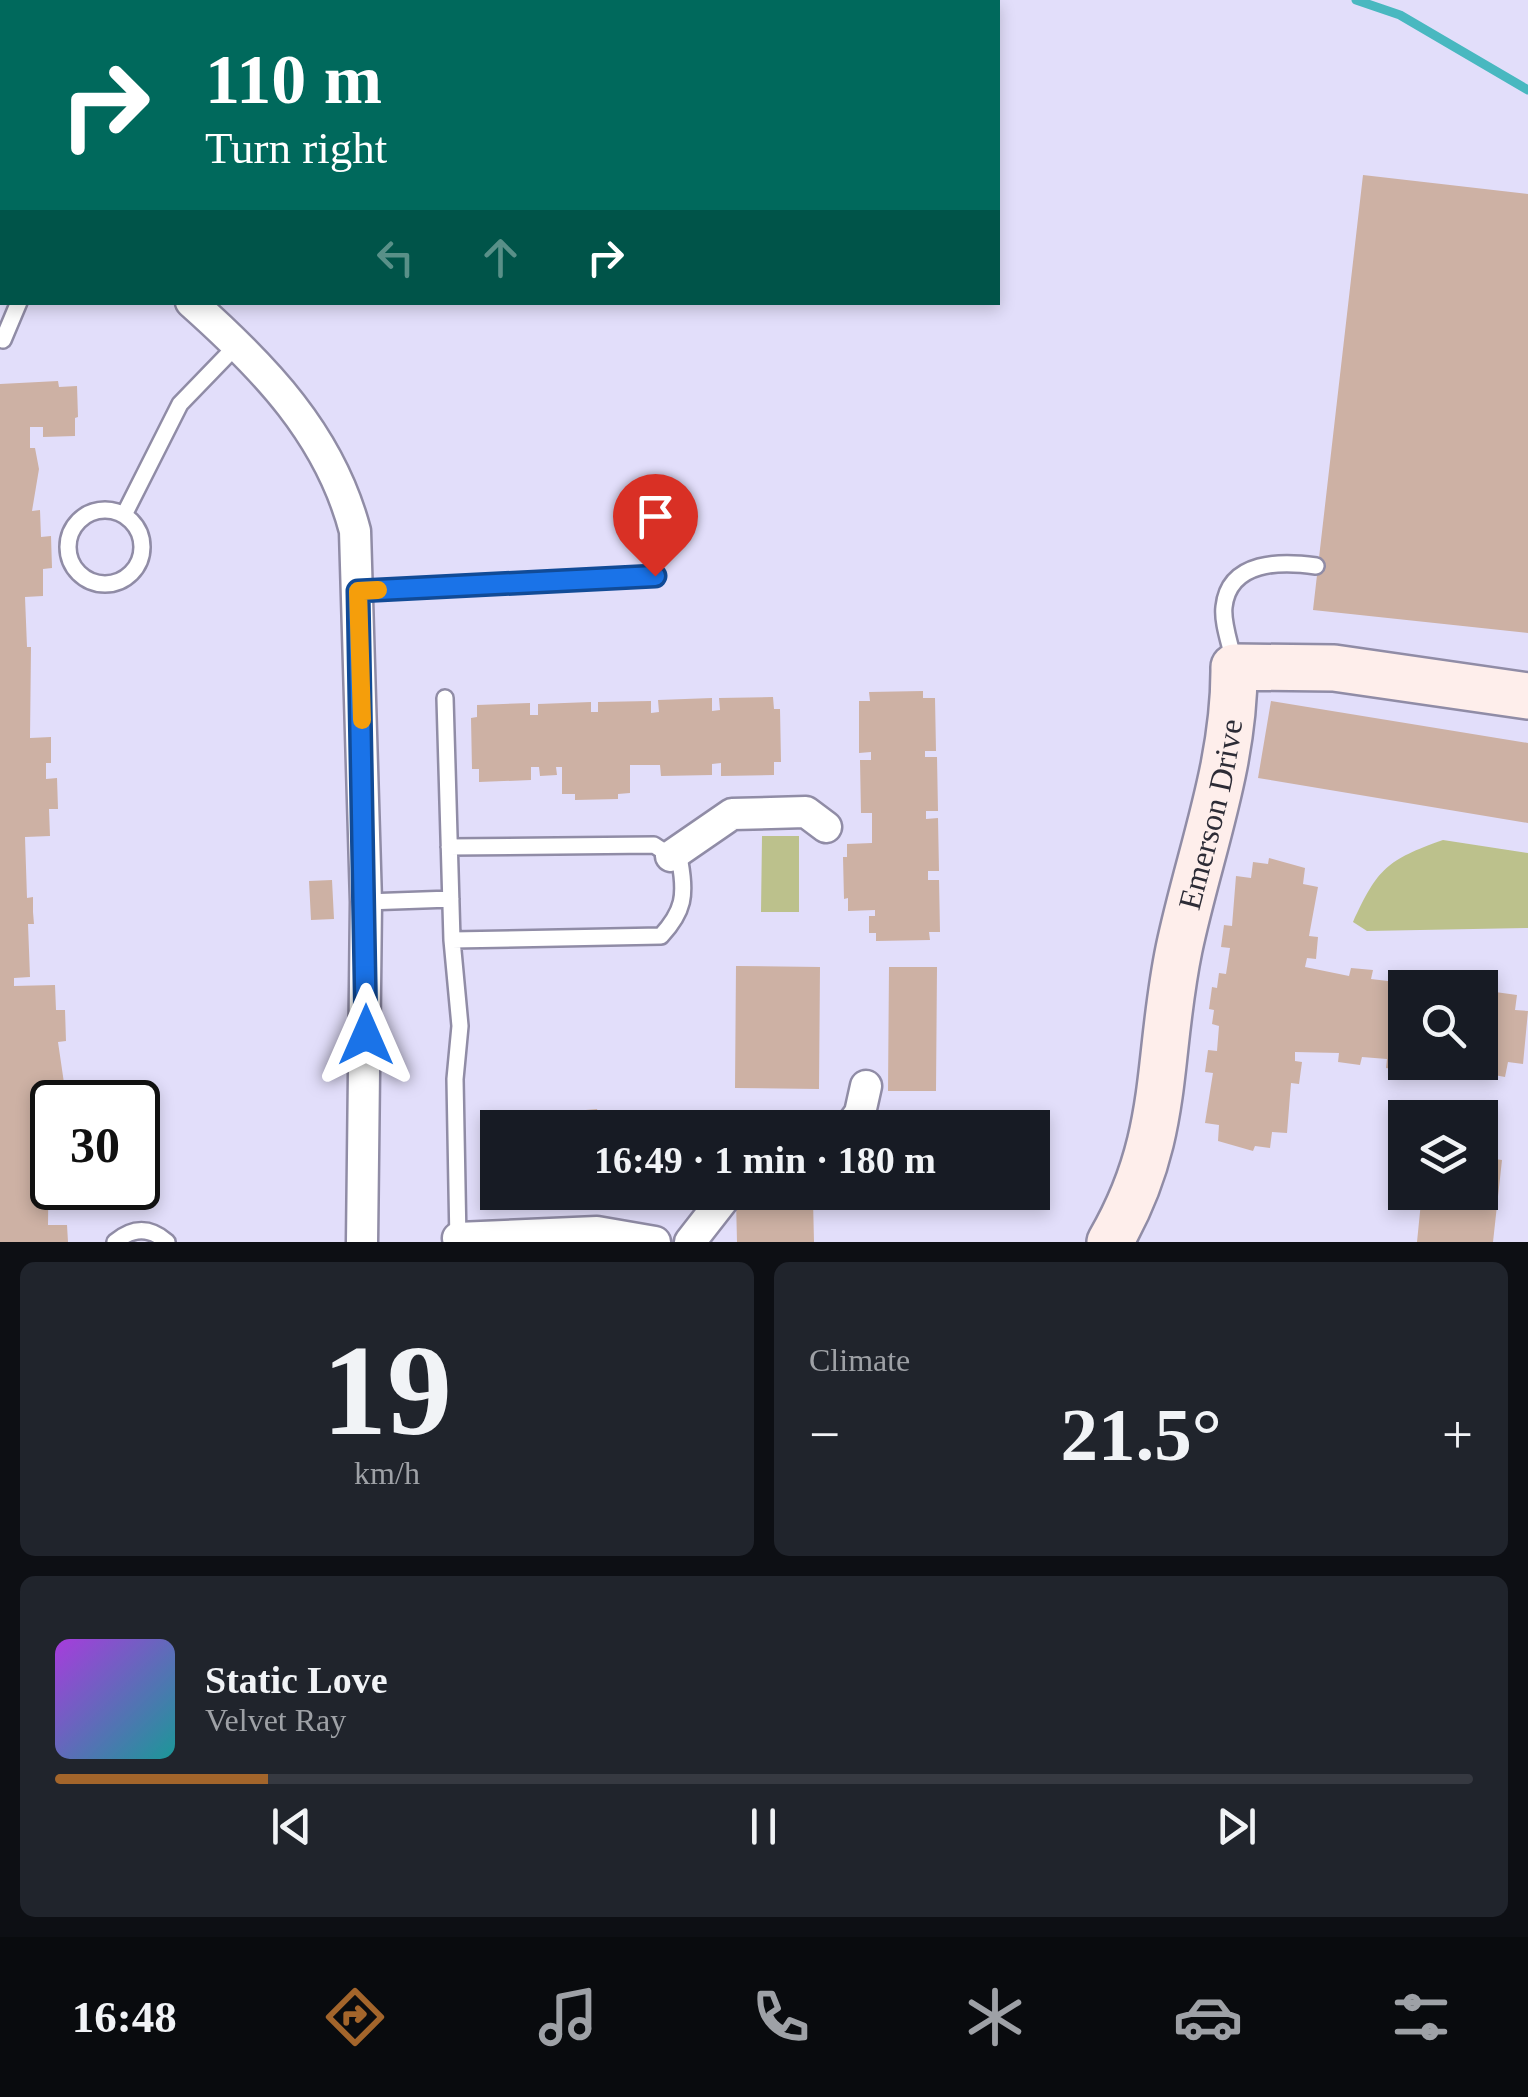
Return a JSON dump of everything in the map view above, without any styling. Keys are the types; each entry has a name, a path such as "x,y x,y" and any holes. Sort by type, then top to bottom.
{"street":[{"path":"194,305 238,344 307,424 339,480 355,531 366,902 362,1242"},
{"path":"1234,666 1314,666 1528,696"},
{"name":"Emerson Drive","path":"1110,1242 1142,1181 1158,1123 1173,978 1227,758 1234,666"},
{"path":"670,856 732,814 806,812 826,827"},
{"path":"861,1110 866,1086"},
{"path":"690,1242 715,1210"},
{"path":"458,1240 597,1232 655,1242"}],"lane":[{"path":"3,340 18,305"},
{"path":"124,515 180,404 192,387 238,344"},
{"path":"102,510 124,515 140,534 141,560 135,571 113,584 88,580 70,562 73,527 102,510"},
{"path":"1234,666 1224,606 1234,582 1258,565 1284,561 1316,566"},
{"path":"358,591 655,576"},
{"path":"445,698 452,940 460,1026 455,1079 458,1240"},
{"path":"449,847 654,845 680,862 686,896 677,919 662,936 452,940"},
{"path":"366,902 451,899"},
{"path":"115,1242 134,1230 146,1230 167,1242"}],"green space":[{"path":"762,836 799,836 799,912 761,912"},
{"path":"1443,840 1528,853 1528,928 1367,931 1353,922 1386,868"}],"building":[{"path":"1363,175 1528,194 1528,633 1313,610"},
{"path":"58,381 59,387 77,386 75,436 43,437 43,427 30,427 30,448 35,448 39,469 32,511 40,510 41,537 51,536 52,568 43,569 43,596 25,597 27,647 31,647 30,738 51,737 51,763 46,763 46,779 57,778 58,809 49,809 50,836 25,837 27,898 33,897 34,924 28,924 30,977 14,978 14,986 55,985 56,1010 65,1010 66,1041 58,1042 64,1080 30,1080 30,1210 48,1210 48,1225 67,1225 68,1242 0,1242 0,384"},
{"path":"923,691 923,698 935,698 936,751 925,751 925,757 937,757 938,811 926,811 926,819 938,818 939,871 928,871 928,880 939,880 940,932 929,932 930,940 876,941 876,933 869,933 869,916 875,916 875,910 848,911 848,898 844,899 843,857 847,857 847,844 872,843 872,813 861,813 860,760 871,760 871,752 859,753 859,701 870,701 869,692"},
{"path":"773,697 774,709 780,709 781,762 774,762 774,775 721,776 721,763 712,764 712,775 661,776 660,765 630,765 630,793 618,794 618,799 575,800 575,794 562,794 562,767 556,767 557,775 540,776 539,767 531,767 531,780 479,782 479,769 472,769 471,718 477,717 477,705 530,703 530,715 538,715 538,704 591,702 591,712 598,712 598,702 651,701 651,713 659,712 658,700 712,698 712,711 720,710 719,698"},
{"path":"1271,701 1528,743 1528,823 1258,778"},
{"path":"1269,858 1305,868 1303,884 1318,887 1309,936 1318,937 1316,959 1307,958 1305,967 1349,976 1351,968 1373,970 1371,979 1388,981 1388,1068 1387,1059 1362,1057 1360,1065 1338,1062 1339,1053 1295,1052 1295,1061 1302,1062 1299,1084 1291,1083 1287,1133 1272,1132 1270,1148 1255,1146 1253,1151 1218,1141 1219,1125 1205,1123 1213,1073 1205,1072 1208,1050 1217,1051 1219,1026 1212,1024 1214,1010 1209,1009 1212,987 1217,988 1219,973 1226,974 1230,948 1221,947 1224,925 1232,926 1236,876 1251,878 1253,862 1268,864"},
{"path":"332,880 334,919 311,920 309,881"},
{"path":"736,966 820,967 819,1089 735,1088"},
{"path":"889,967 937,967 936,1091 888,1091"},
{"path":"1498,992 1517,995 1515,1010 1528,1011 1523,1064 1508,1062 1505,1077 1498,1076"},
{"path":"1498,1159 1502,1160 1498,1196"},
{"path":"736,1210 813,1210 814,1242 737,1242"},
{"path":"1420,1210 1497,1210 1493,1242 1417,1242"}],"waterway":[{"path":"1356,0 1400,15 1528,90"}],"slow traffic":[{"path":"362,720 358,591 378,590"}],"route":[{"path":"366,1035 358,591 655,576"}]}
